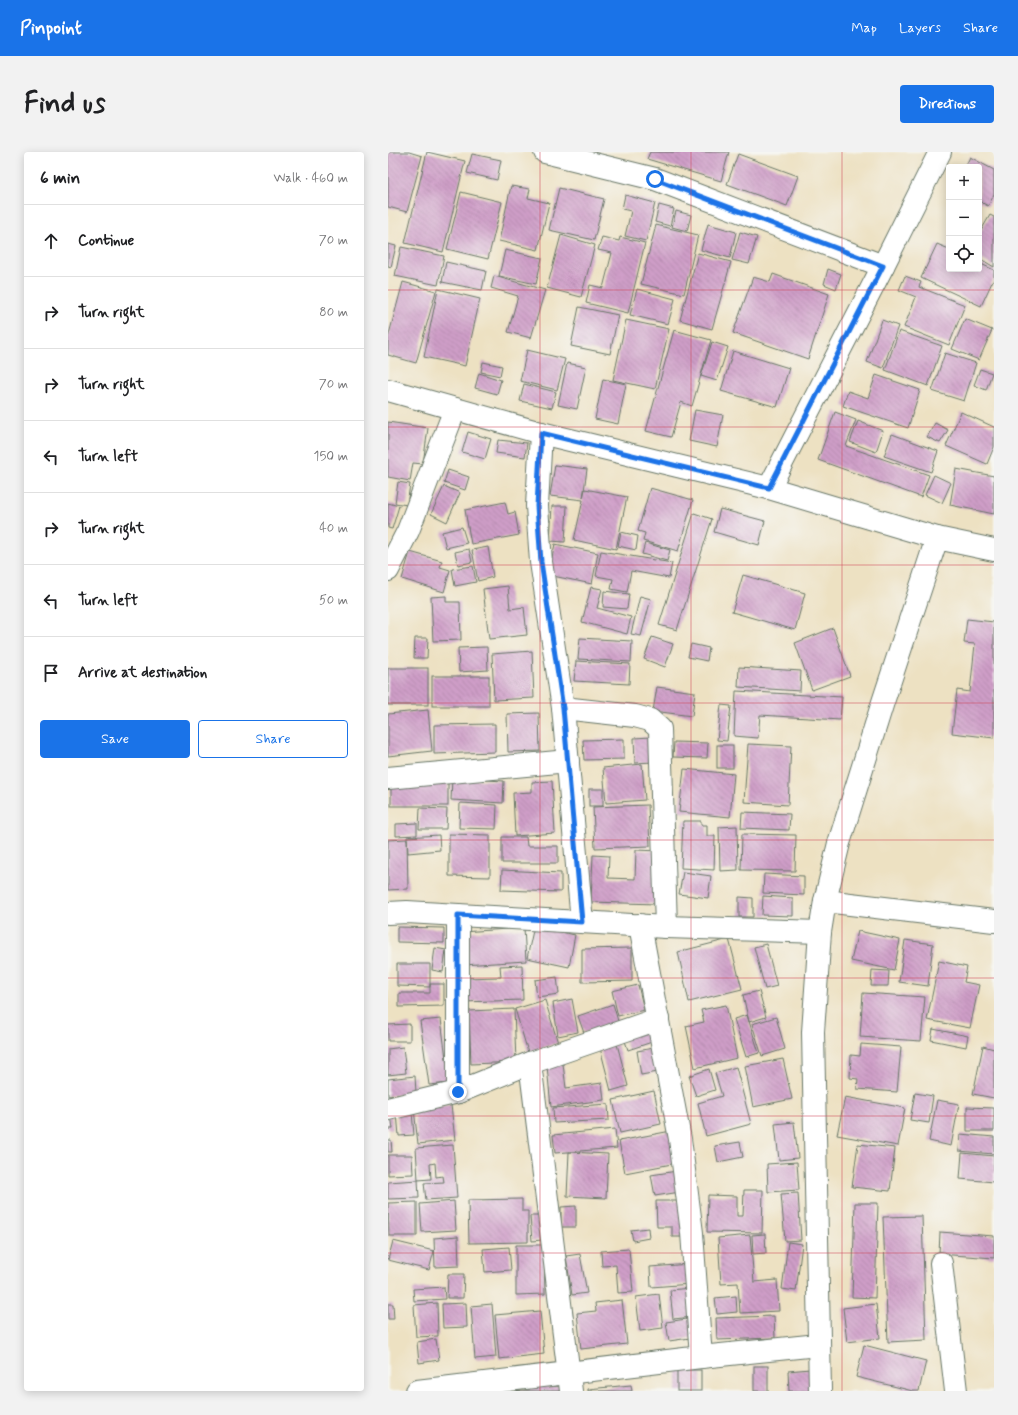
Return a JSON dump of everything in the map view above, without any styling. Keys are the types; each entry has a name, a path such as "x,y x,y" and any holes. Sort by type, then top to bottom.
{"street":[{"path":"545,152 655,179 883,266"},
{"path":"769,488 940,152"},
{"path":"388,390 541,433 769,488 937,538 994,550"},
{"path":"388,570 408,531 456,409"},
{"path":"541,433 537,506 540,546 563,708 582,922"},
{"path":"820,1391 813,1032 820,932 825,901 838,843 887,687 937,538"},
{"path":"563,708 635,716 650,720 660,729 666,927"},
{"path":"388,778 568,761"},
{"path":"825,901 994,921"},
{"path":"388,913 407,912 640,926 820,932"},
{"path":"458,915 458,1092"},
{"path":"640,926 680,1139 692,1233 701,1357"},
{"path":"388,1109 458,1092 530,1063 658,1019"},
{"path":"530,1063 570,1382"},
{"path":"941,1263 956,1391"},
{"path":"418,1391 570,1382 701,1357 818,1345"}],"building":[{"path":"388,152 409,152 422,156 407,212 388,207"},
{"path":"427,152 465,161 443,252 405,243"},
{"path":"650,152 729,152 721,181 647,159"},
{"path":"472,154 501,160 497,180 467,173"},
{"path":"738,154 798,176 787,206 727,184"},
{"path":"970,157 994,170 994,195 988,206 982,203 982,164 966,164"},
{"path":"511,186 530,189 528,198 549,203 538,250 499,241"},
{"path":"559,188 604,199 594,240 549,230"},
{"path":"461,192 502,202 488,259 447,249"},
{"path":"625,195 655,203 646,241 625,236 631,211 622,209"},
{"path":"659,205 674,209 670,226 655,222"},
{"path":"676,211 691,215 687,231 672,227"},
{"path":"990,215 994,217 994,267 982,260 982,229"},
{"path":"708,224 736,232 730,258 701,250"},
{"path":"656,225 698,235 684,294 641,284"},
{"path":"740,232 757,237 749,264 732,260"},
{"path":"561,235 595,245 581,297 547,288"},
{"path":"602,237 619,241 620,237 645,243 628,313 586,303 590,285 603,288 612,253 598,250"},
{"path":"388,244 396,246 391,267 388,266"},
{"path":"937,244 946,248 946,272 982,272 982,264 994,270 994,278 981,306 921,278"},
{"path":"401,247 444,256 438,285 395,276"},
{"path":"505,250 542,258 536,284 499,276"},
{"path":"698,253 731,262 712,329 680,320"},
{"path":"446,262 486,271 482,290 442,282"},
{"path":"828,269 841,274 836,289 824,284"},
{"path":"773,274 829,294 808,359 733,333 753,277 770,282"},
{"path":"494,276 545,290 531,338 508,332 518,296 491,288"},
{"path":"905,276 921,282 919,287 965,305 949,345 904,327 916,297 899,290"},
{"path":"403,282 436,291 416,363 388,355 388,338"},
{"path":"438,289 480,299 465,366 424,357"},
{"path":"637,289 675,299 668,324 630,315"},
{"path":"579,307 618,315 610,354 571,346"},
{"path":"965,319 992,330 979,360 952,349"},
{"path":"626,320 669,329 655,389 613,380"},
{"path":"882,320 898,326 883,368 867,362"},
{"path":"674,330 711,340 692,406 681,402 671,437 646,431"},
{"path":"899,331 942,346 928,386 885,370"},
{"path":"712,342 728,347 717,381 701,376"},
{"path":"527,350 565,359 557,390 520,381"},
{"path":"733,351 789,368 777,407 721,391"},
{"path":"945,353 976,363 964,401 932,391"},
{"path":"483,362 502,366 500,376 481,372"},
{"path":"567,363 586,367 577,409 558,405"},
{"path":"980,369 992,373 986,390 974,385"},
{"path":"479,373 501,380 497,394 475,388"},
{"path":"876,375 920,390 908,428 843,406 848,391 868,398"},
{"path":"603,379 626,384 618,424 595,419"},
{"path":"524,384 556,392 552,408 520,401"},
{"path":"695,410 723,415 717,447 689,441"},
{"path":"835,412 856,420 846,446 929,475 921,497 818,460"},
{"path":"961,412 994,427 994,447 987,464 946,446"},
{"path":"858,421 883,431 876,452 850,442"},
{"path":"388,422 428,428 423,464 413,463 410,481 388,477"},
{"path":"935,423 948,430 940,443 927,437"},
{"path":"468,432 491,439 485,459 462,452"},
{"path":"892,434 938,451 931,472 884,456"},
{"path":"498,440 527,443 525,457 496,453"},
{"path":"555,465 587,469 583,498 585,489 627,497 616,549 574,540 583,500 550,496"},
{"path":"956,469 994,476 994,514 950,505"},
{"path":"448,470 469,477 465,490 444,483"},
{"path":"934,475 951,483 942,503 925,495"},
{"path":"398,482 410,484 407,505 395,503"},
{"path":"444,486 460,493 447,522 431,514"},
{"path":"650,488 693,500 678,551 643,541 645,533 638,531"},
{"path":"505,502 508,514 515,512 519,535 471,544 465,510"},
{"path":"388,503 399,506 392,529 388,528"},
{"path":"552,506 567,506 565,542 550,541"},
{"path":"720,509 765,521 759,545 714,532"},
{"path":"694,513 712,519 677,630 659,625"},
{"path":"462,527 467,543 446,548 442,532"},
{"path":"621,532 638,536 636,550 618,546"},
{"path":"645,543 670,550 667,561 642,554"},
{"path":"555,544 598,553 592,584 548,575"},
{"path":"488,547 493,577 478,581 472,550"},
{"path":"469,549 472,562 458,565 455,552"},
{"path":"601,551 672,563 669,578 631,571 627,592 611,589 613,579 596,576"},
{"path":"410,552 442,561 440,567 450,570 444,592 402,579"},
{"path":"473,566 476,582 455,586 452,569"},
{"path":"743,575 805,593 795,630 732,612"},
{"path":"508,586 510,609 524,607 527,635 489,639 483,589"},
{"path":"591,587 602,589 597,608 631,617 627,634 582,622"},
{"path":"604,591 629,594 627,609 603,607"},
{"path":"446,596 446,602 460,602 461,640 433,641 431,597"},
{"path":"640,596 651,599 641,636 631,634"},
{"path":"967,619 994,622 994,738 952,733 957,690 970,692 975,644 964,643"},
{"path":"833,628 850,676 812,690 795,643"},
{"path":"652,637 673,644 665,667 644,659"},
{"path":"415,638 428,638 427,658 414,658"},
{"path":"580,638 632,641 631,662 578,659"},
{"path":"691,644 709,648 707,661 688,657"},
{"path":"487,647 488,670 459,672 458,648"},
{"path":"532,651 534,698 494,700 492,654"},
{"path":"576,661 630,664 629,684 574,681"},
{"path":"739,667 801,671 800,691 738,687"},
{"path":"388,668 428,668 428,705 388,705"},
{"path":"432,676 489,676 489,706 432,706"},
{"path":"657,687 695,692 692,716 653,711"},
{"path":"736,691 842,697 840,720 760,715 758,738 734,736"},
{"path":"721,705 731,706 727,741 717,740"},
{"path":"428,710 432,751 388,756 388,714"},
{"path":"539,713 540,751 508,752 507,714"},
{"path":"495,724 495,752 434,754 434,725"},
{"path":"651,737 653,762 635,763 634,738"},
{"path":"624,739 624,759 584,760 583,740"},
{"path":"674,742 708,743 707,758 673,757"},
{"path":"748,744 791,746 788,805 744,802"},
{"path":"717,745 733,745 733,768 717,768"},
{"path":"642,764 645,800 606,803 603,768"},
{"path":"684,769 734,774 730,817 679,812"},
{"path":"452,778 504,781 503,803 451,800"},
{"path":"552,781 555,833 515,836 513,793 532,792 532,782"},
{"path":"391,782 448,782 448,806 391,806"},
{"path":"589,789 603,789 603,806 589,806"},
{"path":"460,803 497,805 496,829 459,828"},
{"path":"648,805 650,846 595,848 593,807"},
{"path":"420,808 447,809 446,829 419,829"},
{"path":"742,812 790,814 789,830 741,828"},
{"path":"683,821 701,821 701,825 707,825 707,836 715,836 714,870 681,868"},
{"path":"417,823 417,835 396,836 396,824"},
{"path":"737,826 738,870 720,871 719,827"},
{"path":"449,834 490,835 490,877 449,876"},
{"path":"742,834 796,835 795,871 741,870"},
{"path":"439,835 440,850 408,853 407,837"},
{"path":"502,837 526,837 527,846 558,846 558,863 502,863"},
{"path":"407,839 408,889 388,890 388,840"},
{"path":"636,850 659,851 657,904 591,902 593,855 609,856 608,878 635,879"},
{"path":"502,870 561,873 561,892 501,890"},
{"path":"683,872 711,876 708,898 679,894"},
{"path":"764,874 804,876 804,895 763,893"},
{"path":"763,896 793,898 793,916 762,915"},
{"path":"739,897 753,898 753,917 739,917"},
{"path":"534,926 575,935 569,967 527,958"},
{"path":"397,927 444,928 444,943 397,942"},
{"path":"524,928 526,961 463,965 461,932"},
{"path":"858,931 900,940 894,970 851,961"},
{"path":"729,939 742,989 689,1002 678,952"},
{"path":"905,940 933,944 928,986 899,982"},
{"path":"766,944 777,986 765,989 754,947"},
{"path":"435,948 446,950 443,972 432,970"},
{"path":"632,948 632,981 582,982 582,949"},
{"path":"939,961 967,967 964,982 979,985 970,1028 927,1020"},
{"path":"397,964 430,964 430,987 397,986"},
{"path":"522,965 523,1000 463,1002 463,978 501,977 500,966"},
{"path":"872,970 889,971 888,986 871,986"},
{"path":"557,977 559,994 537,997 535,980"},
{"path":"430,984 444,984 444,1006 399,1007 399,993 430,993"},
{"path":"638,985 644,1010 618,1016 612,991"},
{"path":"759,991 766,1017 749,1022 743,995"},
{"path":"863,993 925,997 921,1041 860,1037"},
{"path":"572,999 578,1032 558,1036 553,1003"},
{"path":"545,1000 558,1043 528,1052 515,1009"},
{"path":"613,1004 618,1021 584,1033 578,1016"},
{"path":"726,1005 737,1058 695,1068 686,1026 704,1022 701,1010"},
{"path":"514,1009 516,1062 471,1064 469,1011"},
{"path":"747,1015 759,1053 746,1057 734,1019"},
{"path":"776,1017 785,1049 762,1056 752,1024"},
{"path":"441,1019 449,1083 429,1085 420,1021"},
{"path":"410,1024 410,1041 388,1041 388,1025"},
{"path":"648,1027 652,1042 628,1050 623,1035"},
{"path":"933,1029 968,1036 966,1047 931,1040"},
{"path":"617,1044 628,1086 611,1091 600,1048"},
{"path":"861,1044 901,1047 897,1092 857,1089 858,1079 850,1078 851,1055 860,1056"},
{"path":"983,1046 994,1049 994,1098 973,1094"},
{"path":"403,1047 406,1073 388,1075 388,1049"},
{"path":"654,1048 658,1072 641,1075 637,1051"},
{"path":"783,1059 792,1099 753,1107 745,1066"},
{"path":"563,1064 566,1088 602,1083 604,1100 551,1107 547,1066"},
{"path":"736,1067 751,1124 706,1136 698,1103 722,1096 715,1073"},
{"path":"709,1069 715,1090 696,1096 689,1076"},
{"path":"415,1076 416,1093 388,1096 388,1079"},
{"path":"654,1091 661,1124 620,1133 613,1100"},
{"path":"915,1093 933,1096 929,1123 910,1120"},
{"path":"845,1097 905,1108 898,1146 837,1135"},
{"path":"937,1100 959,1104 951,1146 929,1141"},
{"path":"608,1104 609,1120 554,1123 553,1108"},
{"path":"451,1105 455,1140 418,1144 414,1109"},
{"path":"967,1107 994,1108 994,1131 967,1131"},
{"path":"412,1112 414,1135 399,1136 397,1113"},
{"path":"388,1115 391,1115 393,1129 388,1129"},
{"path":"794,1122 798,1158 779,1160 775,1124"},
{"path":"615,1129 617,1148 555,1153 553,1135"},
{"path":"671,1131 677,1163 625,1173 619,1141"},
{"path":"960,1134 994,1137 994,1154 959,1151"},
{"path":"388,1140 391,1140 392,1152 388,1152"},
{"path":"740,1142 743,1157 718,1162 715,1146"},
{"path":"858,1144 895,1148 890,1191 852,1187"},
{"path":"453,1145 457,1198 426,1200 424,1183 444,1182 443,1176 436,1177 435,1163 430,1164 431,1179 418,1180 416,1148"},
{"path":"569,1152 608,1154 606,1198 567,1196"},
{"path":"962,1153 994,1156 994,1182 960,1179"},
{"path":"388,1155 412,1155 413,1174 388,1175"},
{"path":"797,1162 799,1190 768,1192 767,1164"},
{"path":"677,1171 680,1192 655,1196 651,1175"},
{"path":"418,1180 419,1198 388,1199 388,1182"},
{"path":"744,1190 763,1190 762,1233 707,1232 708,1195 737,1196 737,1216 743,1216"},
{"path":"798,1193 801,1240 785,1241 781,1194"},
{"path":"522,1199 522,1211 528,1211 528,1242 469,1243 468,1200"},
{"path":"454,1201 456,1230 422,1232 420,1204"},
{"path":"656,1201 683,1201 684,1237 672,1237 672,1227 657,1227"},
{"path":"417,1202 417,1236 389,1236 388,1203"},
{"path":"855,1203 878,1203 875,1298 852,1297"},
{"path":"576,1206 576,1227 561,1227 561,1207"},
{"path":"530,1216 540,1216 542,1240 532,1241"},
{"path":"922,1216 926,1340 888,1342 883,1217"},
{"path":"648,1228 649,1238 633,1241 631,1230"},
{"path":"940,1232 994,1236 994,1258 939,1254"},
{"path":"765,1234 766,1253 753,1254 752,1235"},
{"path":"750,1235 754,1282 777,1280 779,1311 740,1313 738,1283 721,1284 718,1238"},
{"path":"458,1236 459,1266 435,1267 434,1238"},
{"path":"393,1241 434,1251 429,1270 388,1260"},
{"path":"788,1242 802,1244 796,1291 782,1289"},
{"path":"516,1245 544,1245 545,1294 516,1295"},
{"path":"509,1247 511,1270 485,1272 483,1249"},
{"path":"629,1249 633,1292 618,1293 616,1265 602,1266 601,1251"},
{"path":"580,1254 587,1293 572,1295 566,1256"},
{"path":"690,1264 691,1284 651,1287 650,1267"},
{"path":"448,1274 464,1274 463,1298 447,1298"},
{"path":"444,1287 445,1299 414,1301 413,1289"},
{"path":"690,1288 693,1317 673,1319 670,1290"},
{"path":"659,1294 663,1328 640,1331 636,1297"},
{"path":"736,1296 737,1312 717,1314 715,1298"},
{"path":"622,1300 627,1344 581,1349 577,1313 596,1311 595,1303"},
{"path":"437,1303 438,1336 416,1337 414,1305"},
{"path":"466,1303 467,1327 443,1328 442,1304"},
{"path":"388,1304 393,1304 394,1319 388,1319"},
{"path":"492,1304 496,1357 475,1359 471,1306"},
{"path":"876,1304 880,1338 847,1342 843,1308"},
{"path":"540,1311 544,1354 499,1359 495,1315"},
{"path":"774,1316 775,1338 717,1340 716,1318"},
{"path":"694,1318 697,1337 669,1341 666,1322"},
{"path":"436,1339 439,1360 419,1363 417,1342"},
{"path":"864,1345 926,1361 919,1391 913,1391 856,1377"},
{"path":"754,1366 768,1366 768,1391 754,1391"},
{"path":"810,1369 811,1391 789,1391 788,1371"},
{"path":"677,1370 701,1370 701,1391 677,1391"},
{"path":"547,1380 547,1387 560,1386 561,1391 516,1391 530,1389 529,1382"},
{"path":"631,1385 632,1391 588,1391 588,1389"}],"route":[{"path":"458,1092 458,915 582,922 563,708 541,562 537,506 541,433 769,488 883,266 655,179"}]}
